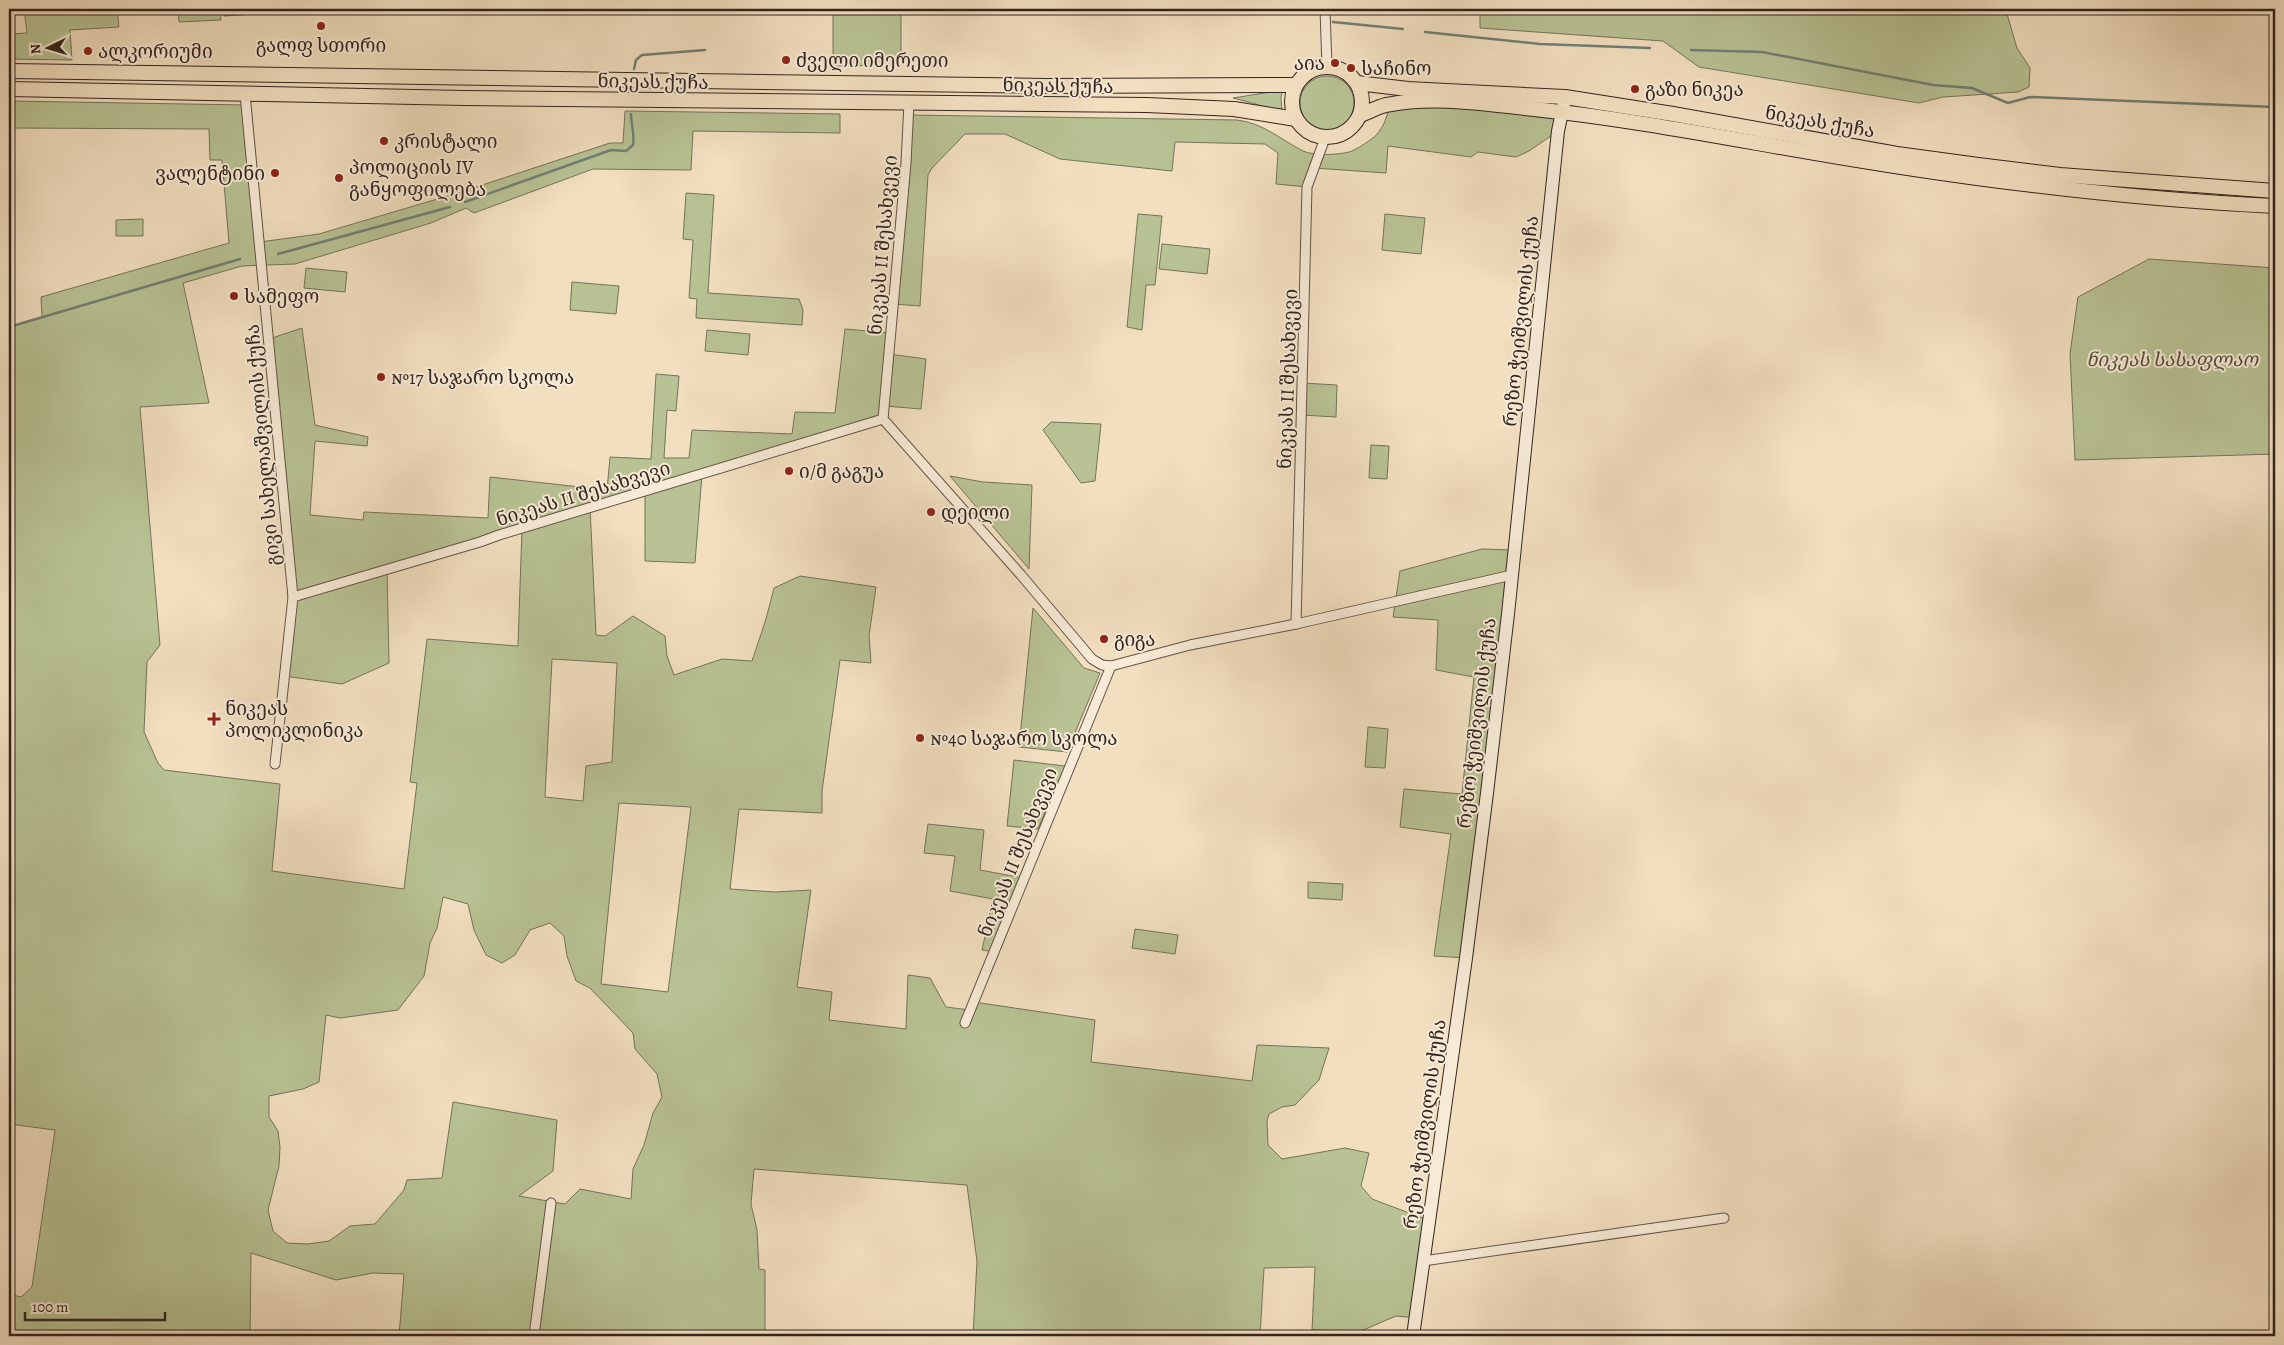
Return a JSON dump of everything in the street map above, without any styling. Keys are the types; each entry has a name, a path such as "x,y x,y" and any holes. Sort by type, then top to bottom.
{"main road":[{"name":"ნიკეას ქუჩა","path":"1327,67 1339,69 1350,75 1357,83 1408,89 1565,97 1673,114 1897,154 1987,166 2060,175 2275,191"},
{"path":"1325,138 1314,136 1304,130 1292,109 1292,96 1296,85 1304,75 1315,69 1327,67"},
{"name":"ნიკეას ქუჩა","path":"9,71 1046,86 1296,85"},
{"path":"393,96 394,76"},
{"path":"1357,83 1362,99 1360,115"},
{"name":"ნიკეას ქუჩა","path":"9,89 245,94 1147,105 1234,109 1296,119"},
{"name":"რეზო ჭეიშვილის ქუჩა","path":"1413,1336 1468,948 1512,575 1561,112 1565,97"},
{"name":"ნიკეას ქუჩა","path":"1325,138 1336,137 1346,132 1355,125 1360,115 1383,105 1411,101 1474,103 1561,112 1669,127 1898,167 1962,176 2058,188 2275,206"}],"street":[{"path":"1325,9 1327,67"},
{"name":"გივი სახელაშვილის ქუჩა","path":"245,94 293,597 275,764"},
{"name":"ნიკეას II შესახვევი","path":"293,597 883,419 906,163 909,103"},
{"name":"ნიკეას II შესახვევი","path":"1296,624 1307,187 1325,138"},
{"path":"883,419 1021,575 1092,659 1102,664 1111,666 1190,645 1296,624 1512,575"},
{"name":"ნიკეას II შესახვევი","path":"965,1023 1111,666"},
{"path":"534,1336 551,1203"},
{"path":"1423,1261 1724,1218"}],"green space":[{"path":"24,9 117,9 119,27 70,30 72,60 9,59 9,34 27,33"},
{"path":"178,9 220,9 221,20 179,22"},
{"path":"224,9 332,9 224,16"},
{"path":"833,9 901,9 901,65 833,66"},
{"path":"1480,9 2010,9 2007,14 2017,48 2030,68 2029,87 2018,92 1943,97 1919,103 1699,67 1663,41 1480,28"},
{"path":"1322,76 1332,76 1342,80 1350,88 1354,103 1350,118 1342,126 1332,130 1322,130 1312,126 1304,118 1300,108 1300,98 1304,88 1312,80"},
{"path":"1283,90 1281,97 1282,114 1233,98"},
{"path":"9,101 247,105 260,242 319,234 461,192 610,143 623,143 625,111 840,114 840,133 693,131 691,170 593,169 474,213 466,208 431,223 295,264 242,266 183,283 209,403 140,407 160,645 147,662 144,732 158,763 164,770 280,784 272,871 404,889 417,783 410,782 427,639 518,646 522,528 387,569 389,663 342,684 284,676 293,597 269,339 302,328 315,425 368,437 367,446 315,441 310,515 363,520 364,512 488,518 490,477 607,490 610,457 651,459 656,374 679,376 676,411 667,410 664,458 689,458 692,430 792,434 795,412 835,413 845,329 891,333 889,354 926,359 921,409 885,406 883,419 702,474 695,563 645,561 645,491 590,507 596,635 605,636 633,616 665,636 667,656 674,675 722,659 752,661 774,588 800,576 876,587 869,636 871,663 840,660 822,791 822,813 739,809 730,889 775,892 811,890 797,987 832,992 829,1020 906,1029 908,975 930,978 946,1007 970,1010 974,1002 1095,1020 1091,1062 1252,1081 1257,1045 1329,1048 1319,1080 1295,1105 1282,1107 1269,1114 1267,1121 1268,1145 1282,1159 1345,1148 1369,1153 1361,1186 1372,1199 1428,1220 1416,1318 1396,1316 1361,1331 1312,1330 1315,1267 1264,1268 1260,1336 973,1336 977,1261 967,1185 754,1169 751,1204 757,1230 759,1269 765,1270 765,1336 399,1336 404,1274 373,1273 336,1280 251,1253 250,1336 9,1336 9,1294 21,1297 32,1287 55,1130 9,1124 9,327 42,317 41,297 229,243 222,160 210,160 209,129 9,128","holes":["552,659 617,663 612,762 586,766 583,801 545,797","619,803 691,807 668,992 601,984","443,897 468,904 474,930 486,955 502,963 515,955 530,930 550,923 564,936 567,956 576,981 590,988 633,1033 635,1049 657,1074 662,1097 653,1113 644,1145 633,1169 631,1199 580,1189 565,1204 519,1196 553,1171 557,1120 453,1102 442,1178 407,1180 404,1190 375,1224 350,1226 329,1241 308,1244 287,1243 273,1231 268,1210 279,1166 280,1147 278,1131 269,1117 269,1096 303,1089 319,1082 326,1015 340,1018 398,1010 424,976 430,943 437,928"]},
{"path":"1388,104 1561,112 1558,131 1529,151 1516,157 1478,152 1471,157 1388,146 1386,173 1314,168 1307,187 1276,184 1278,153 1265,144 1175,142 1172,171 1060,159 1005,134 965,134 932,168 928,175 920,306 894,304 909,115 1237,120 1255,124 1303,151 1313,154 1338,154 1358,148 1379,132 1388,113"},
{"path":"686,193 714,195 708,293 799,299 803,310 802,325 696,318 697,299 689,298 693,240 683,239"},
{"path":"1138,214 1162,216 1155,285 1146,285 1142,330 1127,327"},
{"path":"1385,214 1425,218 1421,254 1382,250"},
{"path":"143,219 143,236 116,236 116,220"},
{"path":"1162,244 1210,249 1207,274 1159,269"},
{"name":"ნიკეას სასაფლაო","path":"2149,259 2275,268 2275,454 2075,460 2070,354 2078,297"},
{"path":"306,268 347,272 345,292 304,288"},
{"path":"572,282 619,286 616,314 570,310"},
{"path":"707,330 750,334 748,355 705,351"},
{"path":"1303,383 1337,385 1336,417 1302,415"},
{"path":"1051,422 1101,424 1095,481 1081,483 1043,430"},
{"path":"1371,445 1389,446 1387,479 1369,478"},
{"path":"950,476 983,482 1032,485 1029,569"},
{"path":"1482,549 1513,550 1466,958 1434,956 1451,834 1400,827 1404,789 1462,794 1474,677 1436,670 1438,620 1393,617 1400,571"},
{"path":"1033,608 1084,668 1100,673 1067,752 1019,747"},
{"path":"1368,727 1388,729 1385,768 1365,767"},
{"path":"1014,760 1065,766 1038,829 1007,826"},
{"path":"928,824 984,830 980,870 1023,878 994,952 982,950 993,899 950,891 955,856 924,853"},
{"path":"1308,882 1343,884 1342,900 1308,898"},
{"path":"1135,929 1178,935 1175,954 1132,948"}],"waterway":[{"path":"1333,22 1403,29"},
{"path":"1425,32 1540,44 1650,48"},
{"path":"634,69 636,60 642,55 705,50"},
{"path":"1691,50 1762,52 1933,85 1972,88 2008,103 2030,97 2275,107"},
{"path":"465,202 611,150 626,151 633,145 634,137 631,114"},
{"path":"278,254 450,207"},
{"path":"9,327 240,259"}],"place":[{"name":"გალფ სთორი","path":"321,26"},
{"name":"ალკორიუმი","path":"88,51"},
{"name":"ძველი იმერეთი","path":"786,60"},
{"name":"აია","path":"1335,63"},
{"name":"საჩინო","path":"1351,68"},
{"name":"გაზი ნიკეა","path":"1635,89"},
{"name":"კრისტალი","path":"384,141"},
{"name":"ვალენტინი","path":"275,173"},
{"name":"პოლიციის IV განყოფილება","path":"339,178"},
{"name":"სამეფო","path":"234,296"},
{"name":"№17 საჯარო სკოლა","path":"381,377"},
{"name":"ი/მ გაგუა","path":"789,471"},
{"name":"დეილი","path":"931,512"},
{"name":"გიგა","path":"1104,639"},
{"name":"ნიკეას პოლიკლინიკა","path":"214,719"},
{"name":"№40 საჯარო სკოლა","path":"920,738"}]}
